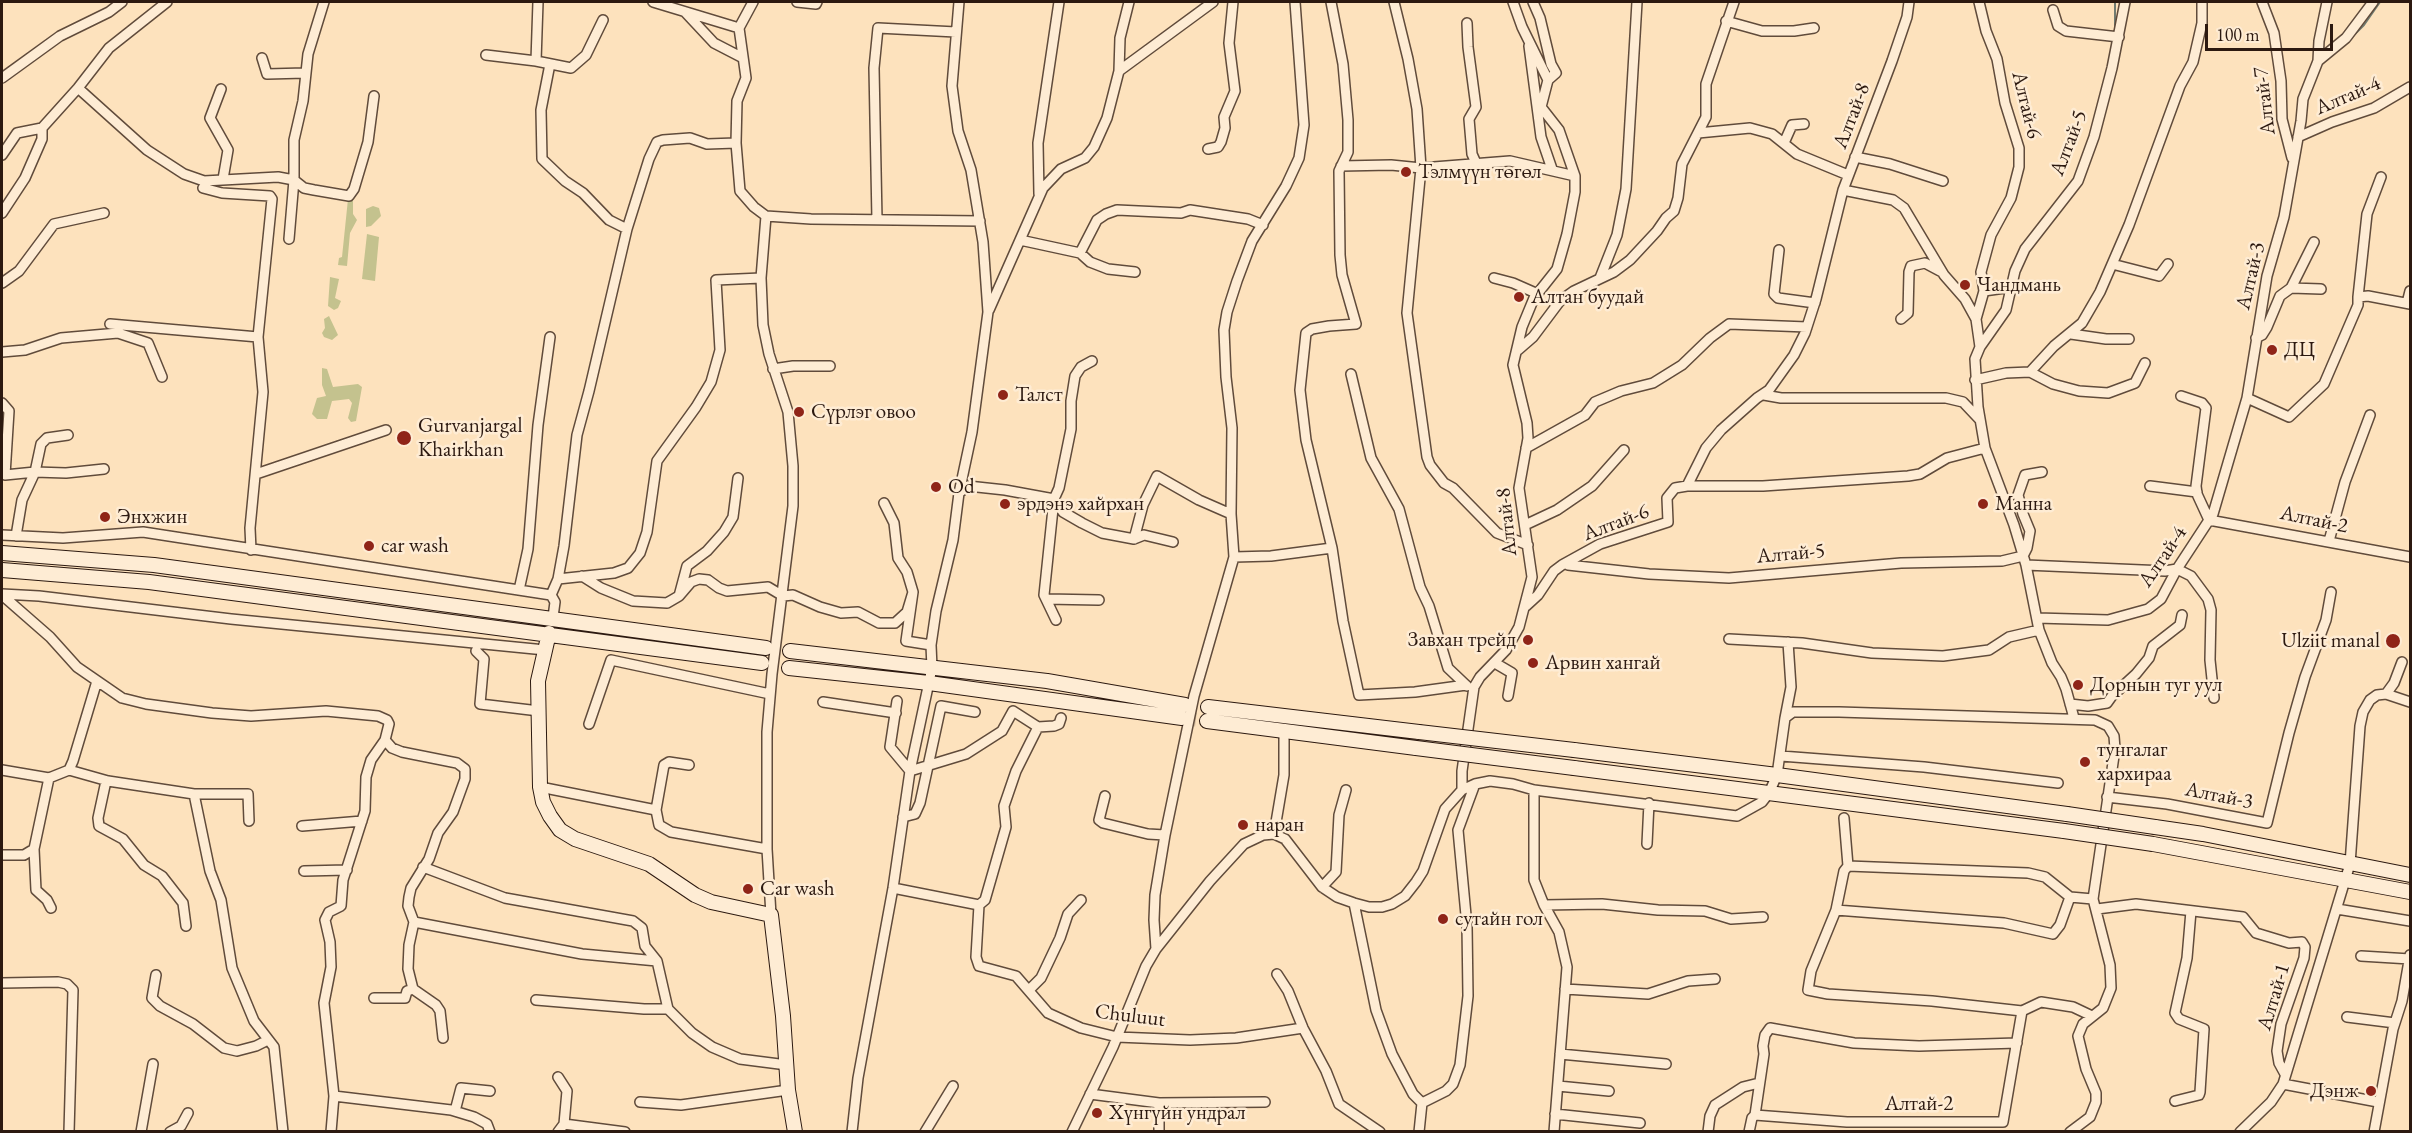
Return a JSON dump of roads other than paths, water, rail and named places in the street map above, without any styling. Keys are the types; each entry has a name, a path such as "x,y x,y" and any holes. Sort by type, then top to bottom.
{"main road":[{"path":"2,554 154,565 766,648"},
{"path":"2,570 149,582 549,633 762,663"},
{"path":"549,633 538,681 540,787 543,802 560,830 575,840 649,864 695,895 711,902 771,915 788,1090 795,1131"},
{"path":"789,668 1184,711 1047,681 790,651"},
{"path":"2410,874 2203,834 1777,775 1419,732 1207,714 1284,731 2153,844 2410,892"}],"street":[{"path":"2,78 60,36 101,16 122,2"},
{"path":"2,155 17,133 42,128 78,88 109,48 167,2"},
{"path":"289,239 294,180 294,140 303,101 305,73 324,2"},
{"path":"536,61 538,2"},
{"path":"653,2 739,28"},
{"path":"753,2 739,28 746,78 737,101 736,143 740,191 766,216 845,221 980,221"},
{"path":"797,2 816,4 817,2"},
{"path":"852,1131 860,1066 893,888 910,771 932,668 931,645 972,432 988,312 986,258 980,221 971,170 958,131 954,109 952,86 959,2"},
{"path":"1039,196 1038,143 1059,2"},
{"path":"988,312 1039,196 1052,177 1061,169 1085,158 1094,147 1107,118 1119,71 1120,38 1129,2"},
{"path":"1119,71 1212,2"},
{"path":"1208,149 1212,150 1221,142 1225,128 1224,117 1235,91 1229,44 1233,2"},
{"path":"1156,949 1155,895 1165,835 1194,696 1234,557 1231,514 1232,428 1226,377 1224,330 1237,281 1252,241 1286,186 1299,158 1301,147 1304,125 1303,83 1295,2"},
{"path":"1331,2 1343,64 1348,120 1348,152 1339,171 1341,265 1356,324 1312,329 1306,333 1300,390 1306,440 1332,548 1343,621 1359,694 1470,688"},
{"path":"1394,2 1417,109 1420,168 1407,313 1427,457 1444,483 1453,488 1497,533 1528,545"},
{"path":"1513,2 1522,27 1528,35 1548,80"},
{"path":"1533,2 1542,26 1551,64 1556,73 1548,80 1541,107 1559,130 1575,176"},
{"path":"1600,278 1617,235 1626,189 1637,2"},
{"path":"1518,350 1533,337 1560,301 1574,291 1614,272 1640,251 1674,211 1682,165 1706,117 1706,84 1734,2"},
{"name":"Алтай-8","path":"1698,133 1750,128 1772,134 1806,158 1824,163 1848,175 1892,62 1907,17 1909,2"},
{"name":"Алтай-6","path":"1976,319 1984,291 1981,272 1991,235 2011,198 2019,167 2019,148 2005,103 1997,59 1986,31 1979,2"},
{"path":"2053,10 2058,26 2066,31 2119,37 2125,2"},
{"path":"2030,372 2054,346 2082,323 2100,292 2150,172 2180,86 2193,62 2202,23 2202,2"},
{"name":"Алтай-7","path":"2262,2 2274,33 2281,81 2282,119 2294,163"},
{"name":"Алтай-7","path":"2294,163 2302,99 2318,62 2319,41 2327,2"},
{"name":"Алтай-7","path":"2318,62 2346,38 2373,2"},
{"path":"684,11 714,43 743,58"},
{"path":"486,55 571,68 586,55 603,20"},
{"path":"1726,21 1762,31 1794,31 1814,28"},
{"path":"1467,23 1476,107 1469,119 1472,154 1476,163"},
{"path":"877,220 874,68 878,28 956,32"},
{"path":"1528,35 1541,137 1552,169"},
{"name":"Алтай-5","path":"2025,561 1985,448 1975,380 1976,359 1980,347 2006,310 2025,249 2078,181 2094,137 2119,37"},
{"path":"262,58 267,74 305,73"},
{"path":"550,64 541,111 542,159 565,181 583,193 609,220 627,229"},
{"name":"Алтай-4","path":"2298,137 2332,122 2374,108 2410,87"},
{"path":"78,88 121,128 169,166 184,174 204,181 278,177 294,180 304,188 349,196 354,189 368,142 374,96"},
{"path":"221,89 210,118 228,150 223,179"},
{"name":"Алтай-8","path":"1784,143 1792,125 1804,124"},
{"path":"2,213 25,178 42,139 42,128"},
{"path":"551,595 558,579 569,513 577,435 627,229 657,142 690,138 707,144 736,143"},
{"path":"1855,157 1890,164 1942,181"},
{"path":"1341,166 1391,165 1420,168 1510,161 1575,176"},
{"name":"Алтай-3","path":"2209,520 2218,503 2247,398 2267,276 2284,217 2294,163"},
{"name":"Алтай-6","path":"1526,606 1538,595 1547,578 1562,565 1600,544 1668,522 1667,498 1675,488 1687,486 1706,448 1721,430 1769,390 1794,355 1807,327 1848,175"},
{"name":"Алтай-8","path":"1462,790 1470,688 1506,650 1519,627 1532,577 1519,488 1528,438 1527,423 1513,365 1522,327 1538,294 1557,269 1569,224 1575,192 1575,176"},
{"path":"2247,398 2289,417 2324,384 2358,305 2367,214 2381,177"},
{"path":"203,188 222,193 270,196 272,199 258,337 263,392 250,528 251,550"},
{"name":"Алтай-5","path":"1843,190 1893,200 1904,208 1944,274 1965,299 1976,319 1980,347"},
{"path":"1080,253 1097,220 1117,210 1182,213 1190,210 1248,219 1263,225"},
{"path":"2,283 19,271 54,224 104,213"},
{"path":"766,216 761,278 764,335 788,412 793,466 793,506 767,732 767,849 771,915"},
{"path":"1020,240 1080,253 1090,262 1108,269 1135,272"},
{"path":"2256,339 2267,327 2280,296 2291,288 2313,242"},
{"path":"1779,250 1774,294 1778,298 1815,303"},
{"path":"1901,319 1908,313 1911,266 1924,263 1944,274"},
{"path":"2112,264 2159,276 2168,264"},
{"path":"558,579 614,573 628,568 640,552 647,532 657,461 711,382 720,350 716,280 761,278"},
{"path":"1494,278 1538,294"},
{"path":"1984,291 2012,286"},
{"path":"2291,288 2321,289"},
{"path":"2358,297 2368,296 2409,303 2410,291"},
{"path":"110,324 258,337"},
{"path":"1526,448 1585,415 1595,402 1621,391 1653,383 1682,365 1710,338 1729,324 1807,327"},
{"path":"2,352 26,350 62,338 118,333 148,343 162,377"},
{"path":"2070,334 2129,339"},
{"path":"519,590 528,549 538,425 550,337"},
{"path":"1056,620 1044,595 1054,499 1059,488 1071,429 1071,401 1075,376 1081,367 1092,361"},
{"path":"1975,380 2006,373 2030,372 2053,384 2079,391 2108,393 2135,382 2145,363"},
{"path":"773,369 793,366 830,366"},
{"path":"1351,374 1371,458 1399,509 1420,587 1429,606 1448,668 1470,688"},
{"path":"1764,395 1781,398 1946,398 1963,402 1980,420"},
{"path":"2181,396 2202,402 2206,408 2196,492 2209,520"},
{"path":"2,403 9,411 3,474 66,473 104,469"},
{"path":"2329,542 2345,482 2370,416"},
{"path":"256,474 386,430"},
{"path":"16,536 22,500 35,472 43,441 68,435"},
{"path":"1687,486 1763,486 1908,476 1920,474 1947,458 1985,448"},
{"path":"1525,525 1557,510 1592,486 1624,450"},
{"path":"2042,472 2025,475 2018,495 2030,531 2025,561 2039,630 2052,663 2061,677 2074,718"},
{"path":"1134,539 1143,504 1157,476 1199,500 1231,514"},
{"path":"679,596 687,566 707,551 724,532 733,517 738,478"},
{"path":"959,493 968,486 1005,489 1054,499 1063,512 1102,533 1134,539 1144,535 1173,542"},
{"path":"2150,486 2196,492"},
{"path":"884,503 894,523 898,558 907,572 913,592 906,641 931,645"},
{"name":"Алтай-4","path":"2037,618 2108,620 2138,613 2161,599 2177,569 2209,520"},
{"name":"Алтай-2","path":"2209,520 2410,557"},
{"path":"2,535 63,538 143,532 551,595"},
{"path":"1234,557 1272,556 1332,548"},
{"name":"Алтай-5","path":"1562,565 1578,564 1649,574 1729,578 1901,563 2025,561 2165,571 2177,569"},
{"path":"2177,569 2191,576 2208,599 2211,610 2210,660 2214,698"},
{"path":"582,576 601,588 633,601 667,603 679,596 691,582 699,579 708,580 727,591 768,587 783,596 793,595 820,608 858,612 879,623 895,623 907,612 913,592"},
{"name":"Алтай-3","path":"2107,797 2167,804 2267,823 2302,688 2326,620 2331,592"},
{"path":"2,595 39,596 231,619 545,650"},
{"path":"2,595 50,637 77,667 122,698 146,704 212,713 251,716 326,711 378,716 387,720 389,724 385,740 371,760 369,768 362,821 344,880 341,906 329,912 325,920 330,942 331,967 324,1003 334,1096 331,1131"},
{"path":"551,595 555,602 553,618"},
{"path":"1046,599 1099,600"},
{"path":"2070,704 2088,706 2108,703 2149,658 2153,646 2180,625 2182,615"},
{"path":"1729,639 1788,642 1872,653 1943,656 1989,650 2009,637 2039,630"},
{"path":"1072,1131 1117,1037 1146,966 1156,949 1236,850 1254,838 1274,834 1285,839 1322,887 1337,897 1354,903 1369,907 1382,907 1405,896 1423,871 1445,809 1462,790 1475,784 1490,781 1534,790 1737,816 1762,802 1777,775 1791,687 1788,642"},
{"path":"476,651 484,659 480,704 539,711"},
{"path":"588,724 611,660 770,694"},
{"path":"2386,694 2394,683 2402,662"},
{"path":"1495,663 1512,673 1508,696"},
{"path":"69,770 97,681"},
{"path":"2240,1131 2271,1102 2283,1084 2346,880 2350,864 2363,712 2370,700 2377,694 2386,694 2410,702"},
{"path":"897,701 890,747 910,771"},
{"path":"823,702 896,712"},
{"path":"903,817 915,814 929,765 941,706 975,712"},
{"path":"910,771 966,754 1002,731 1013,711 1038,727 1054,726 1059,724 1061,718"},
{"path":"1785,718 1793,712 2074,718 2096,720 2108,726 2114,736 2115,749 2092,899 2097,909 2112,988 2103,1008 2083,1024 2078,1036 2086,1068 2096,1093 2096,1102 2090,1117 2070,1131"},
{"path":"893,888 980,905 985,900 1006,827 1004,806 1016,771 1038,727"},
{"path":"1274,834 1284,775 1284,731"},
{"path":"385,740 392,748 402,752 456,763 465,769 465,779 453,812 438,833 429,859 411,888 408,906 414,922 409,945 408,969 413,989 436,1005 440,1011 443,1038"},
{"path":"1781,756 1924,767 2058,783"},
{"path":"689,765 669,762 664,765 656,810 659,825 671,832 767,849"},
{"path":"2,770 48,778 69,770 106,781 194,794 248,794 249,821"},
{"path":"48,778 34,849 36,890 47,900 51,908"},
{"path":"106,781 98,818 99,826 123,838 144,864 162,876 183,903 187,918 186,926"},
{"path":"1422,1103 1446,1091 1453,1084 1460,1065 1467,996 1467,937 1458,830 1475,784"},
{"path":"540,787 656,810"},
{"path":"1322,887 1336,872 1339,815 1346,790"},
{"path":"1534,790 1534,880 1544,905 1559,932 1567,967 1554,1131"},
{"path":"194,794 207,860 221,900 232,968 250,1012 274,1047 283,1131"},
{"path":"1105,796 1099,820 1103,824 1148,834 1165,835"},
{"path":"1647,844 1649,803"},
{"path":"1844,818 1848,866 1844,871 1836,910 1815,958 1808,990 1828,994 1932,1001 2022,1011 2041,1002 2073,1007 2092,1016"},
{"path":"302,826 362,821"},
{"path":"2,855 24,855 34,849"},
{"path":"1848,866 2028,873 2045,877 2070,897 2092,899"},
{"path":"423,867 505,898 633,921 642,928 645,946 657,961 668,1009 692,1033 712,1047 748,1060 787,1065"},
{"path":"304,871 348,870"},
{"path":"1836,910 2004,923 2053,934 2060,925 2070,897"},
{"path":"1029,990 1037,985 1060,938 1068,914 1081,900"},
{"path":"1354,903 1376,1010 1392,1054 1413,1094 1422,1103"},
{"path":"1544,905 1602,904 1658,910 1705,911 1731,919 1762,916"},
{"name":"Алтай-1","path":"2097,909 2136,904 2243,917 2256,933 2289,943 2302,942 2305,947 2304,958 2281,1024 2277,1051 2279,1063 2285,1074"},
{"name":"Chuluut","path":"980,905 976,957 979,966 1016,976 1048,1013 1064,1022 1117,1037 1190,1040 1303,1028"},
{"path":"2337,909 2410,921"},
{"path":"2175,1101 2199,1095 2200,1092 2204,1029 2179,1019 2175,1013 2187,958 2191,911"},
{"path":"414,922 582,954 657,961"},
{"path":"2361,956 2410,958 2406,1002 2395,1023 2374,1131"},
{"path":"1277,974 1288,991 1339,1104 1380,1131"},
{"path":"156,975 152,998 160,1006 193,1024 224,1048 237,1051 268,1040"},
{"path":"1565,989 1648,994 1688,981 1715,979"},
{"path":"2,983 58,982 67,984 73,990 69,1131"},
{"path":"374,998 405,998 407,991 413,989"},
{"path":"537,1000 644,1010 668,1009"},
{"name":"Алтай-2","path":"1755,1115 1847,1122 2003,1122 2022,1011"},
{"path":"2347,1017 2395,1023"},
{"path":"1749,1131 1755,1115 1765,1035 1770,1028 1854,1043 1919,1046 2017,1043"},
{"path":"1560,1054 1666,1064"},
{"path":"141,1131 153,1064"},
{"path":"558,1077 567,1091 561,1128 625,1131"},
{"path":"1708,1131 1710,1116 1715,1105 1743,1087 1759,1083"},
{"path":"2283,1084 2378,1102"},
{"path":"925,1131 953,1086"},
{"path":"1558,1086 1609,1091"},
{"path":"455,1111 461,1088 490,1091"},
{"path":"640,1102 681,1105 788,1090"},
{"path":"1090,1094 1159,1103 1265,1102"},
{"path":"334,1096 455,1111 487,1124 490,1131"},
{"path":"1159,1103 1160,1131"},
{"path":"1419,1131 1422,1103"},
{"path":"170,1131 181,1126 188,1113"},
{"path":"1555,1114 1640,1123"}],"waterway":[{"path":"2115,2 2115,27"},
{"path":"2352,37 2364,25 2380,2"}],"tunnel":[{"path":"1182,718 1207,721"}],"place":[{"name":"Тэлмүүн төгөл","path":"1406,172"},
{"name":"Чандмань","path":"1965,285"},
{"name":"Алтан буудай","path":"1519,297"},
{"name":"ДЦ","path":"2272,350"},
{"name":"Талст","path":"1003,395"},
{"name":"Сүрлэг овоо","path":"799,412"},
{"name":"Gurvanjargal Khairkhan","path":"404,438"},
{"name":"Od","path":"936,487"},
{"name":"эрдэнэ хайрхан","path":"1005,504"},
{"name":"Манна","path":"1983,504"},
{"name":"Энхжин","path":"105,517"},
{"name":"car wash","path":"369,546"},
{"name":"Завхан трейд","path":"1528,640"},
{"name":"Ulziit manal","path":"2393,641"},
{"name":"Арвин хангай","path":"1533,663"},
{"name":"Дорнын туг уул","path":"2078,685"},
{"name":"тунгалаг хархираа","path":"2085,762"},
{"name":"наран","path":"1243,825"},
{"name":"Car wash","path":"748,889"},
{"name":"сутайн гол","path":"1443,919"},
{"name":"Дэнж","path":"2371,1091"},
{"name":"Хүнгүйн ундрал","path":"1097,1113"}]}
